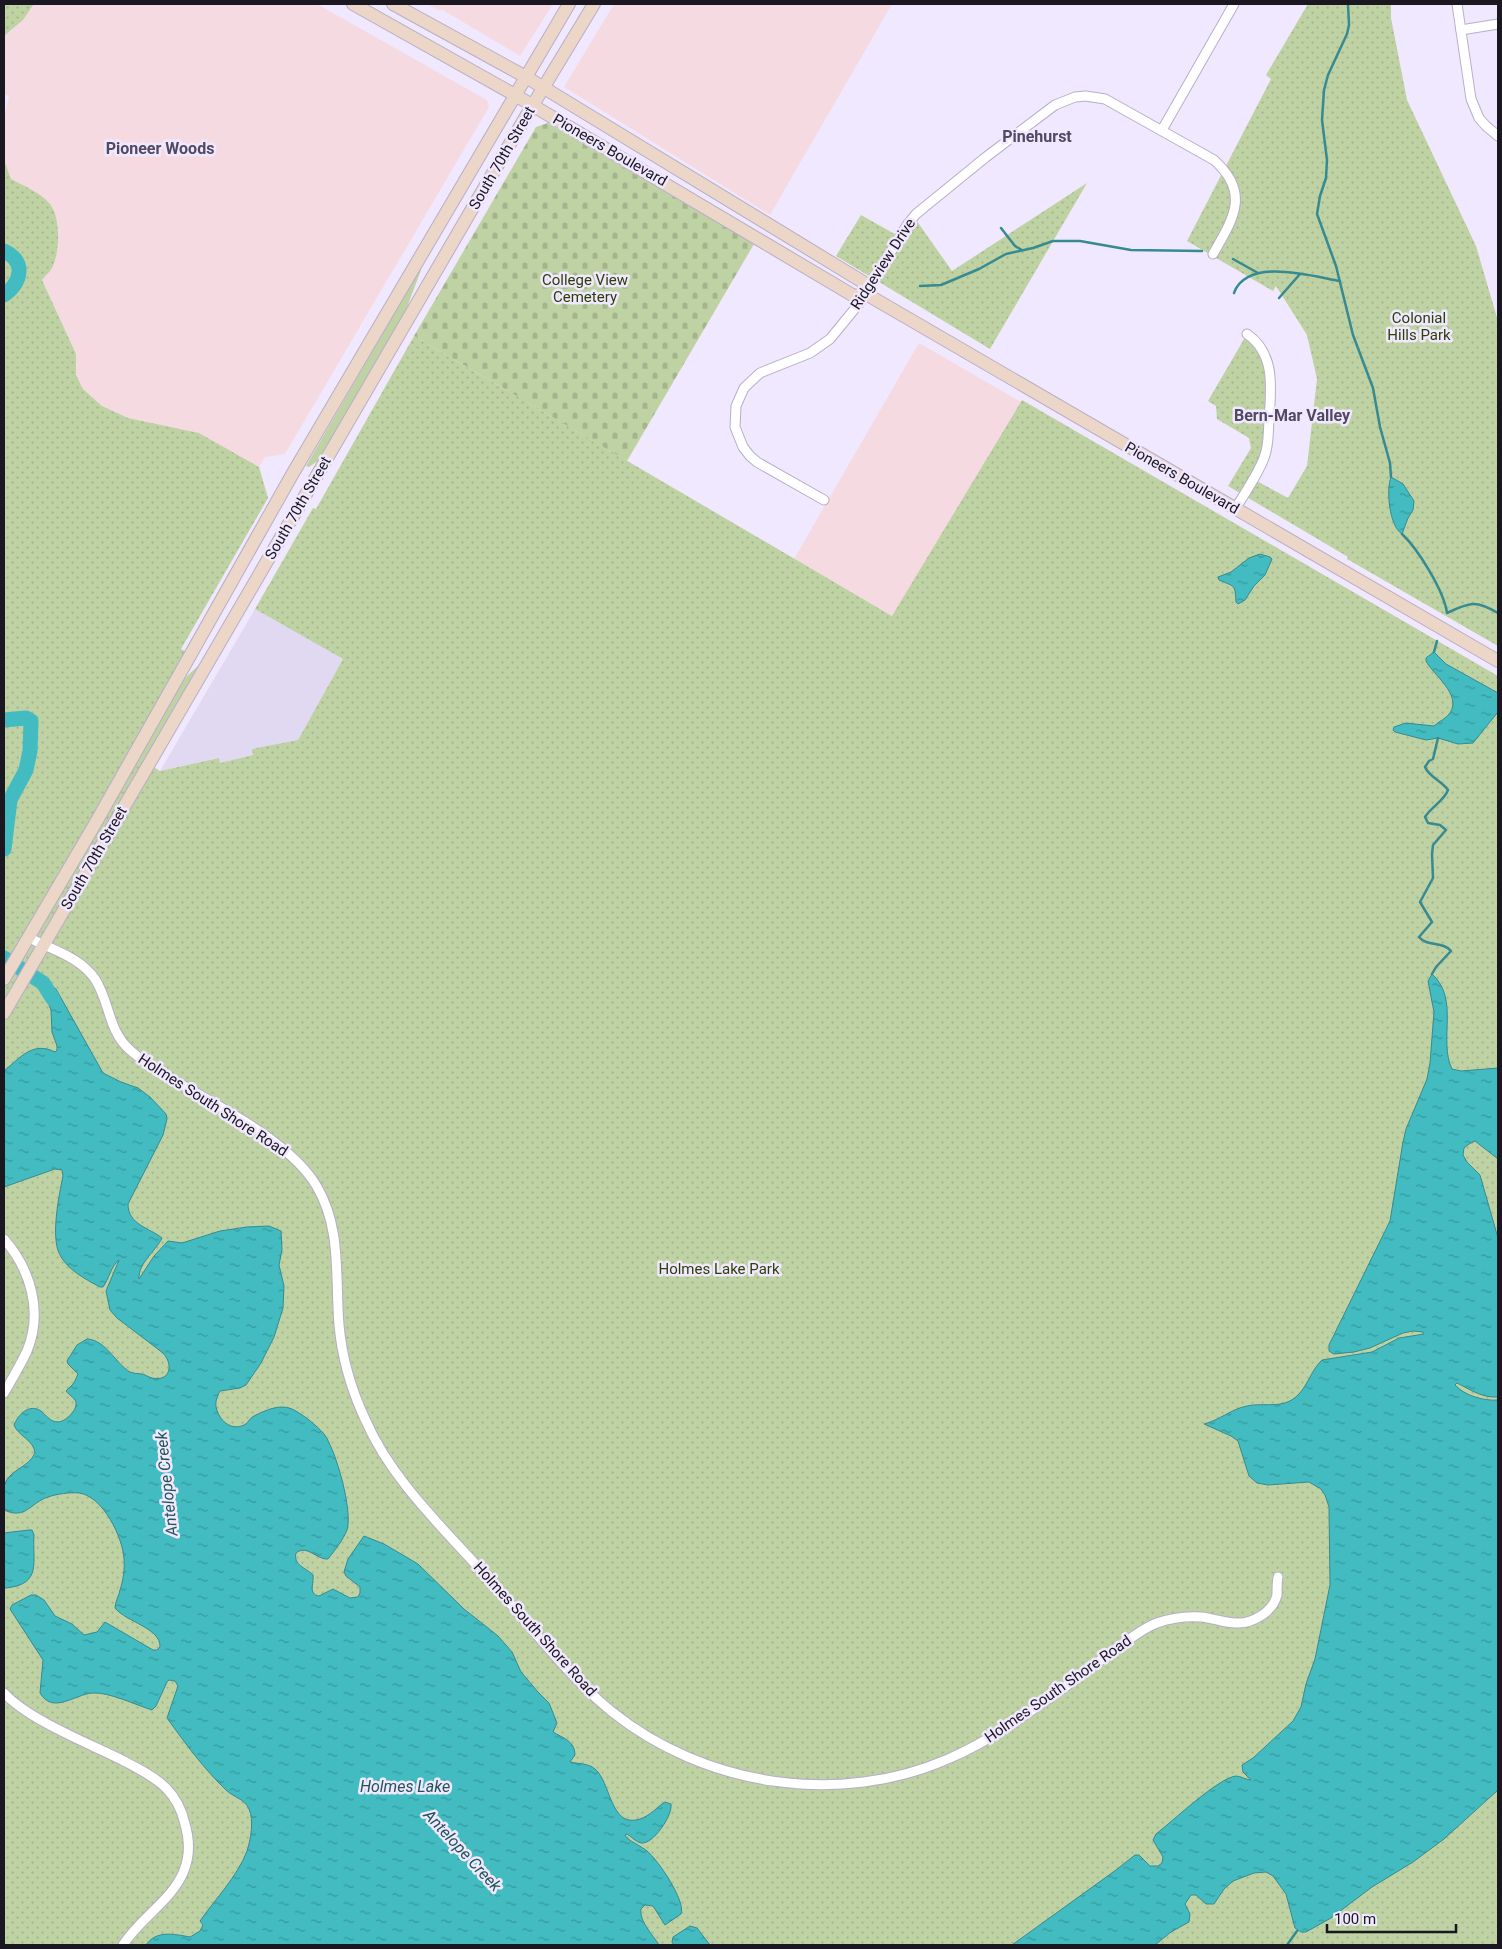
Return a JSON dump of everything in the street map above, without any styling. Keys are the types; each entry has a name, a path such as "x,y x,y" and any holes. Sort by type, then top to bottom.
{"main road":[{"name":"Pioneers Boulevard","path":"354,4 515,95 854,296 866,294 1498,661"},
{"name":"Pioneers Boulevard","path":"393,4 543,87 863,282 866,294"},
{"name":"South 70th Street","path":"5,977 95,824 293,474 569,4"},
{"name":"South 70th Street","path":"4,1013 532,105 594,4"}],"street":[{"path":"1162,130 1234,4"},
{"path":"1457,4 1474,109 1486,126 1498,136"},
{"path":"1460,30 1498,24"},
{"name":"Ridgeview Drive","path":"824,500 757,462 750,456 741,442 735,427 736,406 744,388 760,373 810,354 830,340 866,294 907,225 916,214 986,157 1055,105 1076,98 1098,97 1116,104 1162,130 1214,160 1224,169 1233,185 1236,198 1235,212 1213,254"},
{"path":"1235,509 1264,459 1268,442 1270,370 1263,350 1247,334"},
{"path":"53,930 55,943 59,951"},
{"name":"Holmes South Shore Road","path":"28,937 43,946 59,951 82,965 94,978 102,993 116,1032 128,1049 154,1068 264,1136 292,1157 306,1171 320,1191 327,1207 333,1231 336,1253 339,1322 347,1372 367,1425 386,1458 419,1502 585,1686 624,1721 667,1746 718,1769 741,1776 776,1782 846,1784 905,1774 945,1761 991,1738 1147,1628 1179,1617 1204,1617 1242,1624 1256,1618 1268,1610 1275,1600 1278,1577"},
{"path":"4,1239 20,1261 30,1284 34,1319 32,1336 27,1350 4,1392"},
{"path":"4,1692 16,1704 38,1718 155,1779 166,1788 179,1806 189,1840 186,1866 169,1894 123,1945"}],"shaded area":[{"path":"34,4 317,4 487,100 489,107 285,454 265,457 259,467 199,433 128,418 102,406 83,389 76,375 76,354 42,280 52,268 57,250 58,224 50,204 33,190 10,179 4,160 4,117 9,96 4,94 4,36 11,31"},
{"path":"427,4 553,4 520,56 441,9 440,11"},
{"path":"614,4 892,4 770,215 564,87"},
{"path":"919,343 1021,402 893,616 794,559"},
{"path":"255,609 343,659 298,740 253,749 254,755 220,763 218,758 160,771"}],"green space":[{"path":"4,4 34,4 23,20 4,36"},
{"name":"Colonial Hills Park","path":"1308,4 1391,4 1391,18 1407,100 1476,246 1498,321 1498,646 1347,559 1348,557 1228,486 1251,448 1249,438 1217,419 1216,406 1208,401 1247,334 1266,357 1268,442 1253,479 1288,498 1307,466 1317,379 1307,335 1276,286 1273,291 1187,241 1271,79 1266,75"},
{"name":"College View Cemetery","path":"548,123 754,244 627,461 414,336 536,127"},
{"name":"Holmes Lake Park","path":"4,160 11,179 42,196 54,210 58,226 57,253 52,268 42,280 76,354 76,375 83,389 102,406 128,418 199,433 259,467 268,498 181,649 190,654 134,755 160,771 219,758 220,763 253,755 252,749 298,740 343,659 255,609 313,508 316,509 414,336 892,616 1022,400 1498,676 1498,1945 4,1945"},
{"path":"1087,183 990,349 836,256 861,215 900,237 914,217 952,271"},
{"path":"420,269 406,310 319,460 309,467 306,466"},
{"path":"198,666 200,667 90,856 92,841 175,694 186,677"}],"water":[{"path":"1391,477 1403,484 1414,501 1413,510 1402,534 1391,516 1389,490"},
{"path":"1260,554 1272,559 1265,575 1254,586 1245,600 1238,604 1233,587 1219,580 1218,577 1231,572 1249,558"},
{"path":"1434,652 1446,664 1498,693 1498,712 1473,743 1458,744 1438,738 1426,740 1393,730 1394,727 1406,723 1434,726 1450,713 1453,706 1450,692 1426,661 1426,658"},
{"path":"1432,974 1440,984 1445,995 1448,1058 1452,1069 1461,1071 1498,1068 1498,1159 1475,1141 1464,1148 1463,1155 1480,1175 1498,1238 1498,1397 1482,1395 1457,1383 1455,1385 1475,1397 1498,1400 1498,1790 1444,1839 1413,1862 1372,1887 1331,1918 1306,1932 1301,1932 1295,1928 1286,1894 1273,1876 1266,1872 1254,1873 1233,1881 1224,1889 1214,1904 1206,1904 1196,1895 1191,1895 1185,1904 1190,1914 1189,1922 1171,1932 1155,1945 1012,1945 1135,1855 1139,1855 1150,1866 1158,1866 1162,1863 1163,1857 1153,1840 1156,1834 1218,1784 1236,1776 1251,1780 1243,1772 1242,1765 1253,1758 1293,1721 1301,1707 1306,1684 1315,1659 1330,1585 1329,1507 1325,1495 1321,1489 1309,1482 1268,1485 1257,1483 1249,1476 1238,1441 1204,1424 1241,1407 1280,1404 1292,1400 1301,1391 1322,1360 1372,1352 1399,1338 1424,1334 1423,1332 1413,1331 1403,1333 1370,1348 1354,1352 1334,1354 1329,1351 1329,1345 1390,1221 1406,1129 1427,1079 1430,1063 1434,1012 1428,981"},
{"name":"Holmes Lake","path":"43,983 47,983 56,989 103,1073 138,1088 150,1097 166,1114 167,1119 163,1135 128,1204 132,1217 140,1225 162,1238 144,1262 139,1273 139,1279 154,1256 168,1241 182,1243 220,1231 247,1227 269,1226 281,1231 282,1250 279,1265 284,1286 283,1308 274,1337 261,1363 246,1385 240,1388 220,1391 216,1407 226,1423 237,1427 246,1424 253,1417 269,1410 279,1407 289,1408 314,1424 329,1442 346,1495 348,1521 345,1534 328,1559 304,1550 296,1553 296,1561 313,1575 312,1588 314,1593 319,1596 333,1589 350,1598 358,1597 360,1587 346,1576 344,1572 348,1559 364,1536 384,1544 418,1564 464,1609 498,1636 512,1652 521,1672 549,1703 557,1723 553,1732 568,1740 573,1746 575,1755 570,1762 595,1769 605,1784 612,1803 623,1817 630,1820 644,1818 665,1802 671,1804 666,1822 651,1839 641,1843 627,1834 625,1835 652,1856 664,1871 679,1900 681,1914 665,1925 653,1906 645,1905 641,1909 644,1923 659,1945 146,1945 150,1940 160,1935 172,1934 190,1937 200,1931 203,1925 200,1921 232,1879 243,1861 250,1841 251,1813 242,1800 226,1790 210,1773 167,1718 178,1686 175,1681 169,1680 167,1682 156,1706 152,1710 99,1693 86,1694 65,1702 51,1702 40,1693 43,1660 10,1609 12,1605 31,1595 36,1595 44,1600 55,1616 72,1624 84,1635 97,1632 105,1622 153,1650 157,1650 160,1647 159,1640 155,1635 115,1608 124,1575 123,1550 110,1519 96,1502 88,1496 79,1493 68,1493 48,1497 23,1512 11,1513 4,1510 3,1493 6,1481 28,1462 35,1453 29,1441 14,1425 24,1411 32,1408 41,1411 50,1420 55,1422 65,1420 71,1414 76,1407 76,1403 66,1391 74,1383 78,1374 67,1361 77,1345 87,1339 94,1340 100,1343 130,1372 144,1374 152,1378 158,1379 163,1377 168,1372 169,1367 163,1353 117,1318 110,1310 106,1291 119,1260 103,1287 100,1287 71,1269 62,1259 57,1245 56,1226 63,1176 62,1170 55,1169 4,1187 4,1071 34,1049 47,1049 55,1052 57,1050 52,1032 51,1010 43,989"},
{"path":"32,1530 34,1535 34,1562 30,1577 17,1586 5,1588 4,1533"},
{"path":"690,1926 697,1928 710,1945 674,1945 672,1942 673,1937"}],"waterway":[{"path":"1348,4 1349,25 1347,34 1328,75 1324,90 1322,120 1327,160 1326,178 1317,214 1336,266 1353,335 1373,388 1380,427 1390,463 1391,477"},
{"path":"1001,228 1015,246 1022,250"},
{"path":"920,286 941,285 979,269 1006,254 1053,241 1080,241 1131,250 1202,251"},
{"name":"Antelope Creek","path":"4,251 16,260 19,272 15,284 4,295"},
{"path":"1233,259 1258,273"},
{"path":"1234,293 1241,282 1252,275 1266,272 1297,273 1340,281"},
{"path":"1279,298 1300,274"},
{"path":"1402,534 1436,582 1447,613 1473,604 1484,606 1498,613"},
{"path":"1434,652 1437,641"},
{"name":"Antelope Creek","path":"4,720 26,718 31,721 30,751 26,770 10,800 4,849"},
{"path":"1432,974 1451,951 1444,946 1426,942 1419,937 1432,922 1420,902 1433,878 1433,845 1446,830 1440,825 1428,823 1425,817 1448,790 1429,774 1425,767 1433,759 1438,738"},
{"name":"Antelope Creek","path":"4,958 43,983 53,999"},
{"path":"1287,1945 1297,1931"}],"district":[{"name":"Pinehurst","path":"1037,136"},
{"name":"Pioneer Woods","path":"160,148"},
{"name":"Bern-Mar Valley","path":"1292,415"}]}
